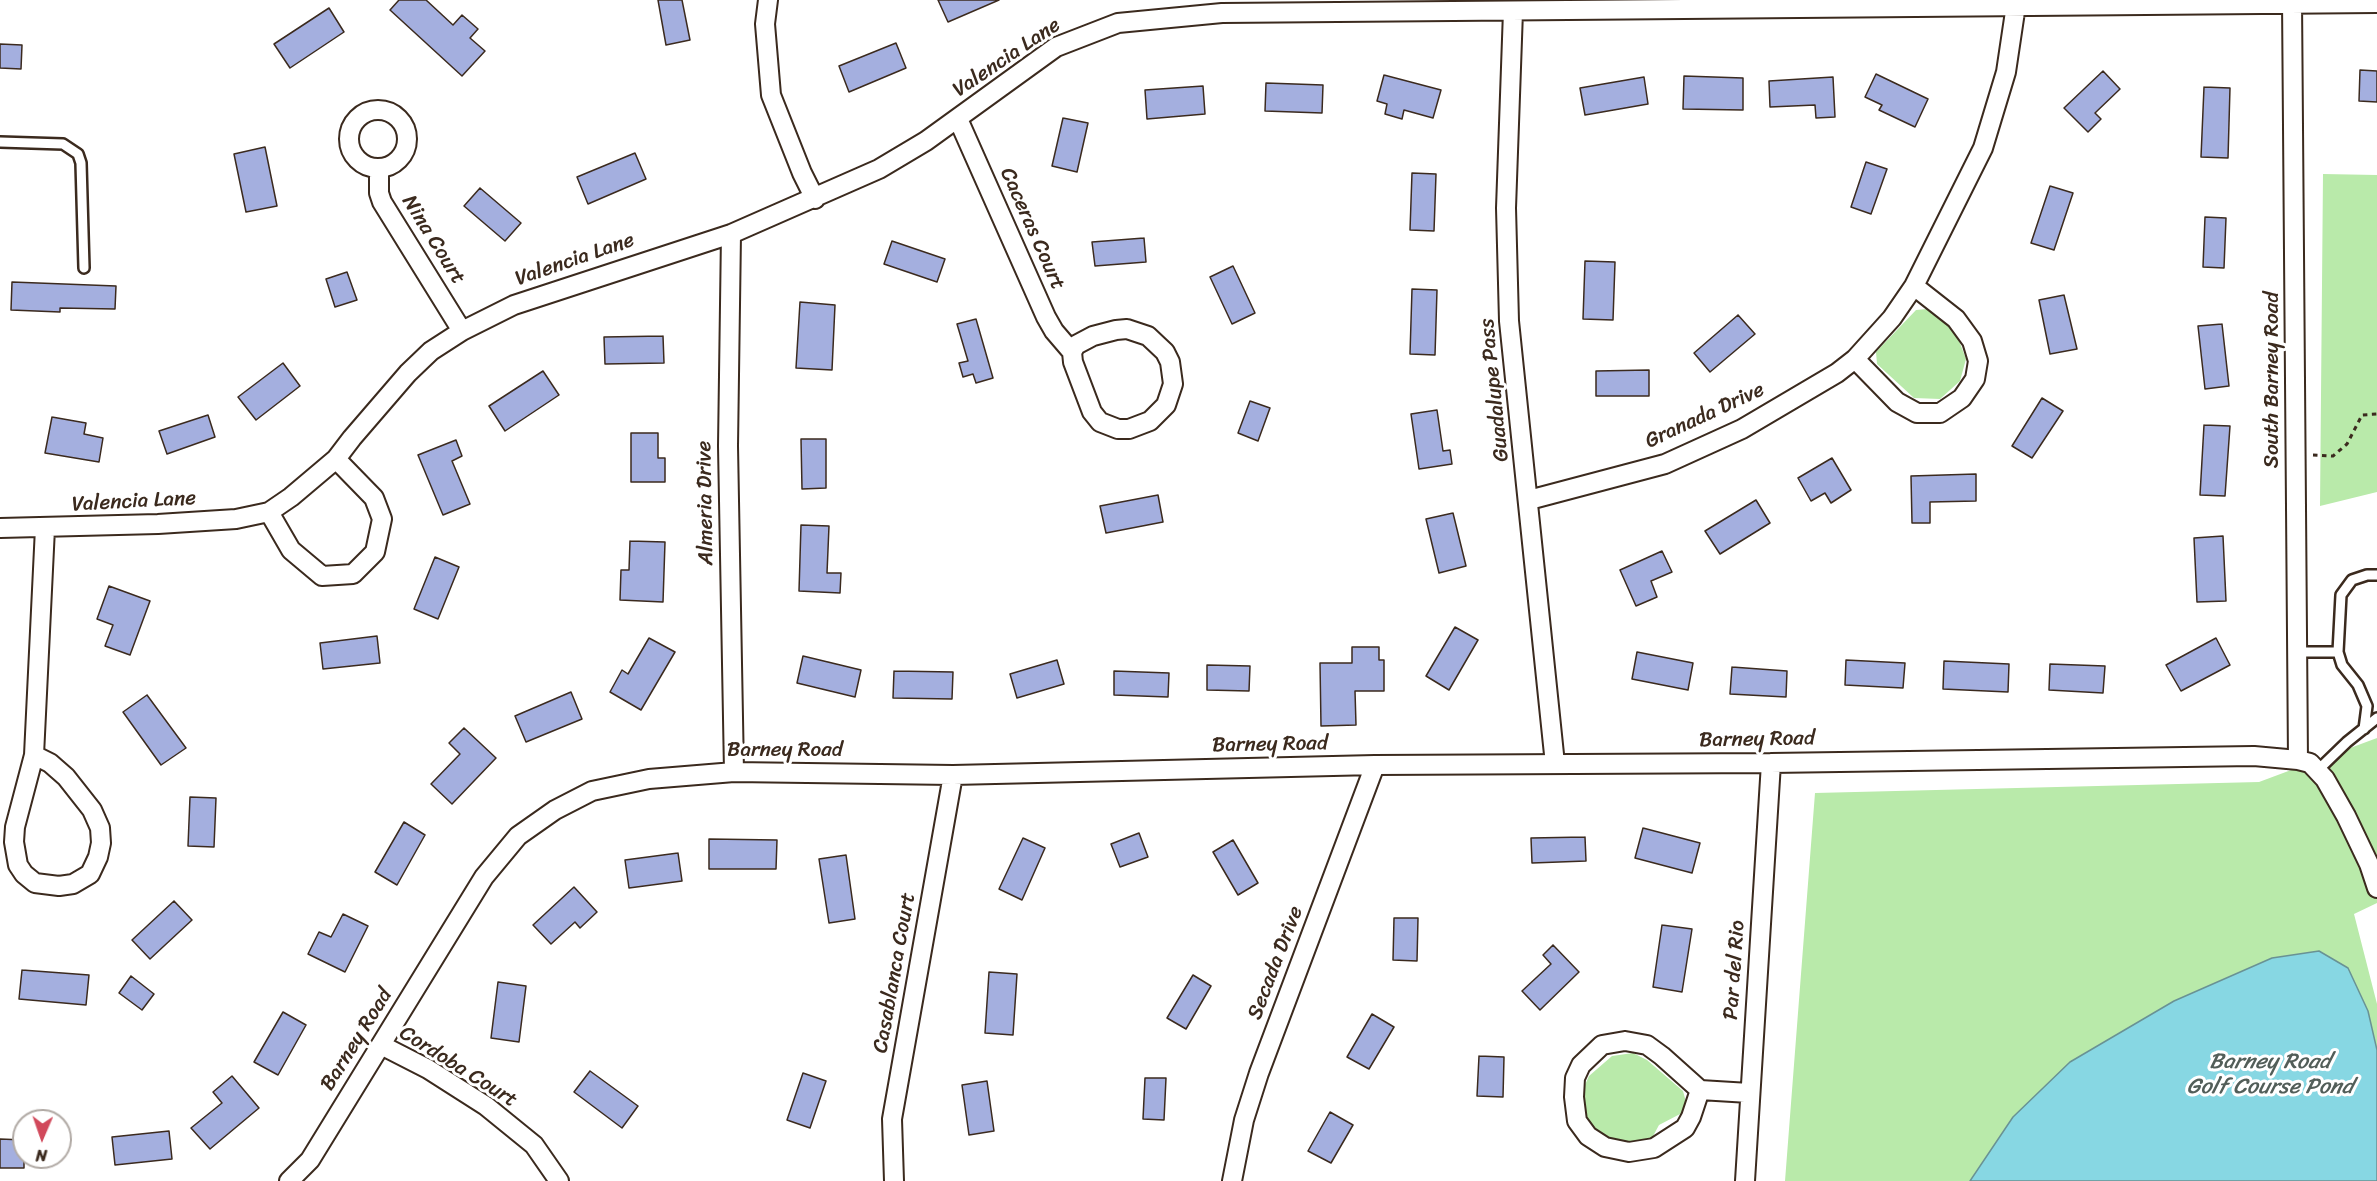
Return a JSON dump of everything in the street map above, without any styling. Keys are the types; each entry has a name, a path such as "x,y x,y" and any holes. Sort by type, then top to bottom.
{"street":[{"path":"768,0 765,24 771,95 802,173 815,199"},
{"name":"South Barney Road","path":"2292,3 2298,760"},
{"name":"Valencia Lane","path":"0,528 236,519 268,512 291,497 336,459 408,373 431,351 462,332 514,305 731,234 879,169 958,119 1056,47 1118,23 1221,14 2377,3"},
{"name":"Granada Drive","path":"1529,500 1665,464 1742,429 1837,373 1856,359 1892,318 1914,285 1983,148 2006,72 2016,5"},
{"name":"Guadalupe Pass","path":"1513,11 1506,208 1509,321 1555,764"},
{"name":"Caceras Court","path":"958,119 1046,318 1072,352 1072,362 1086,401 1100,422 1118,429 1140,426 1150,421 1166,405 1173,384 1170,362 1165,352 1148,336 1138,332 1116,330 1082,341 1072,352"},
{"name":"Nina Court","path":"379,168 379,193 382,202 462,332"},
{"name":"Almeria Drive","path":"731,234 728,446 734,772"},
{"path":"1856,359 1897,402 1917,413 1940,412 1962,398 1975,379 1978,361 1972,341 1956,319 1914,285"},
{"path":"268,512 291,550 322,576 353,574 375,552 382,519 374,498 336,459"},
{"path":"34,755 50,763 66,777 92,810 99,828 101,843 99,857 90,874 73,884 59,886 35,883 24,874 18,865 14,842 15,827 34,755 45,528"},
{"name":"Barney Road","path":"289,1181 310,1160 484,877 518,836 555,810 592,791 650,778 734,772 953,775 1375,765 1771,763 2254,756 2310,763 2325,779 2369,864 2377,888"},
{"name":"Par del Rio","path":"1745,1181 1771,763"},
{"name":"Secada Drive","path":"1232,1181 1244,1120 1259,1073 1375,765"},
{"name":"Casablanca Court","path":"894,1181 892,1119 953,775"},
{"path":"1700,1090 1685,1128 1654,1148 1629,1152 1605,1147 1588,1136 1577,1121 1575,1078 1581,1065 1602,1045 1612,1042 1625,1041 1647,1045 1700,1090 1749,1093"},
{"name":"Cordoba Court","path":"381,1045 428,1070 486,1106 534,1145 559,1181"}],"lane":[{"path":"0,142 63,144 78,154 82,169 84,268"},
{"path":"2364,729 2367,706 2358,685 2342,665 2338,652 2341,595 2352,580 2367,575 2377,575"},
{"path":"2298,652 2338,652"},
{"path":"2317,771 2347,742 2377,718"}],"path":[{"path":"2296,453 2333,456 2347,444 2362,415 2377,414"}],"green space":[{"path":"2323,174 2377,175 2377,492 2320,506"},
{"path":"1927,309 1944,321 1958,338 1966,359 1960,381 1940,399 1914,398 1877,364 1876,352 1916,310"},
{"path":"2377,738 2377,903 2354,914 2377,1004 2377,1181 1785,1181 1815,793 2259,782"},
{"path":"1633,1053 1647,1060 1683,1091 1686,1102 1682,1113 1659,1125 1652,1138 1638,1143 1616,1140 1596,1132 1583,1118 1580,1096 1589,1076 1612,1056"}],"water":[{"name":"Barney Road Golf Course Pond","path":"2319,951 2348,968 2368,1011 2377,1050 2377,1181 1970,1181 2013,1117 2070,1062 2174,1001 2272,958"}],"building":[{"path":"399,0 426,0 453,25 462,15 478,29 470,38 485,51 462,76 390,10"},
{"path":"658,0 682,0 690,40 666,45"},
{"path":"938,0 999,0 948,22"},
{"path":"329,8 344,32 290,68 274,44"},
{"path":"896,43 906,68 849,92 839,66"},
{"path":"0,44 22,45 21,69 0,68"},
{"path":"2360,70 2377,71 2377,102 2359,101"},
{"path":"2103,71 2120,89 2095,113 2101,119 2088,132 2064,108"},
{"path":"1876,74 1928,99 1915,127 1879,110 1882,105 1865,97"},
{"path":"1384,75 1441,90 1433,118 1404,110 1402,119 1385,114 1387,104 1377,101"},
{"path":"1684,76 1743,78 1743,110 1683,109"},
{"path":"1644,77 1648,104 1585,115 1580,88"},
{"path":"1833,77 1835,117 1816,118 1815,105 1770,107 1769,81"},
{"path":"1266,83 1323,85 1322,113 1265,111"},
{"path":"1203,86 1205,114 1147,119 1145,90"},
{"path":"2204,87 2230,88 2228,158 2201,157"},
{"path":"1063,118 1088,123 1077,172 1052,166"},
{"path":"265,147 277,206 246,212 234,154"},
{"path":"635,153 646,179 588,204 577,177"},
{"path":"1866,162 1887,169 1871,214 1851,207"},
{"path":"1412,173 1436,174 1434,231 1410,230"},
{"path":"2050,186 2073,193 2054,250 2031,243"},
{"path":"480,188 521,223 505,241 464,206"},
{"path":"2205,217 2226,218 2224,268 2203,267"},
{"path":"1144,238 1146,262 1095,266 1092,242"},
{"path":"892,241 945,259 937,282 884,264"},
{"path":"1585,261 1615,262 1613,320 1583,319"},
{"path":"1233,266 1255,313 1232,324 1210,277"},
{"path":"347,272 357,300 335,307 326,279"},
{"path":"12,282 116,286 115,309 60,308 60,312 11,310"},
{"path":"1412,289 1437,290 1435,355 1410,354"},
{"path":"2064,295 2077,349 2050,354 2039,300"},
{"path":"800,302 835,305 832,370 796,368"},
{"path":"1738,315 1755,334 1710,372 1694,353"},
{"path":"976,319 993,378 976,383 973,374 963,377 959,363 968,361 957,324"},
{"path":"2222,324 2229,386 2205,389 2198,326"},
{"path":"663,336 664,363 605,364 604,337"},
{"path":"283,363 300,386 256,420 238,397"},
{"path":"1649,370 1649,396 1596,396 1596,371"},
{"path":"543,371 559,395 505,431 489,406"},
{"path":"2042,398 2063,411 2032,458 2012,446"},
{"path":"1250,401 1270,408 1258,441 1238,433"},
{"path":"1437,410 1443,451 1450,450 1452,464 1419,469 1411,414"},
{"path":"208,415 215,437 167,454 159,431"},
{"path":"52,417 86,423 84,434 103,438 99,462 45,453"},
{"path":"2204,425 2230,426 2225,496 2200,495"},
{"path":"631,433 658,433 658,458 665,458 665,482 631,482"},
{"path":"801,439 826,439 826,488 802,489"},
{"path":"456,440 462,456 452,461 470,504 443,515 418,455"},
{"path":"1832,458 1851,490 1831,503 1825,493 1811,501 1798,478"},
{"path":"1976,474 1976,501 1930,502 1930,523 1912,523 1911,476"},
{"path":"1158,495 1163,522 1106,533 1100,506"},
{"path":"1756,500 1770,523 1720,554 1705,531"},
{"path":"1453,513 1466,566 1439,573 1426,519"},
{"path":"801,525 829,526 827,573 841,573 840,593 799,591"},
{"path":"2223,536 2226,601 2197,602 2194,538"},
{"path":"630,541 665,542 663,602 620,600 621,570 629,570"},
{"path":"1662,551 1672,572 1651,581 1657,597 1636,606 1620,570"},
{"path":"435,557 459,567 438,619 414,609"},
{"path":"109,586 150,601 130,655 105,646 113,625 97,619"},
{"path":"1455,627 1478,640 1449,690 1426,676"},
{"path":"377,636 380,663 323,669 320,643"},
{"path":"649,638 675,652 641,710 610,692 622,670 628,674"},
{"path":"2216,638 2230,665 2181,691 2166,665"},
{"path":"1352,647 1379,647 1379,660 1384,660 1384,691 1355,691 1356,725 1321,726 1320,663 1352,663"},
{"path":"1637,652 1693,663 1688,690 1632,679"},
{"path":"803,656 861,670 855,697 797,683"},
{"path":"1057,660 1064,684 1017,698 1010,674"},
{"path":"1846,660 1905,663 1903,688 1845,685"},
{"path":"1944,661 2009,664 2008,692 1943,689"},
{"path":"2050,664 2105,666 2103,693 2049,690"},
{"path":"1207,665 1250,666 1249,691 1207,690"},
{"path":"1732,667 1787,671 1786,697 1730,694"},
{"path":"894,671 953,672 952,699 893,698"},
{"path":"1114,671 1169,673 1168,697 1114,695"},
{"path":"571,692 582,719 526,742 515,716"},
{"path":"147,695 186,748 161,765 123,712"},
{"path":"464,728 496,758 452,804 431,784 460,754 449,743"},
{"path":"190,797 216,798 214,847 188,846"},
{"path":"404,822 425,835 397,885 375,872"},
{"path":"1643,828 1700,843 1692,873 1635,858"},
{"path":"1139,833 1148,857 1120,867 1111,844"},
{"path":"1585,837 1586,861 1532,863 1531,838"},
{"path":"1023,838 1045,848 1022,900 999,889"},
{"path":"709,839 777,840 776,869 709,869"},
{"path":"1233,840 1258,883 1238,895 1213,852"},
{"path":"678,853 682,881 629,888 625,860"},
{"path":"846,855 855,919 829,923 819,859"},
{"path":"574,887 597,912 580,928 575,922 551,944 533,925"},
{"path":"174,901 192,920 150,959 132,940"},
{"path":"343,914 368,926 345,972 308,954 319,932 331,937"},
{"path":"1394,918 1418,918 1417,961 1393,960"},
{"path":"1662,925 1692,929 1682,992 1653,987"},
{"path":"1553,945 1579,972 1540,1010 1522,991 1551,964 1543,955"},
{"path":"22,970 89,975 86,1005 19,999"},
{"path":"989,972 1017,974 1013,1035 985,1033"},
{"path":"1193,975 1211,986 1186,1029 1167,1018"},
{"path":"131,976 154,994 142,1010 119,993"},
{"path":"498,982 526,986 519,1042 491,1038"},
{"path":"283,1012 306,1025 278,1075 254,1062"},
{"path":"1372,1014 1394,1027 1369,1069 1347,1057"},
{"path":"1479,1056 1504,1057 1503,1097 1477,1096"},
{"path":"590,1071 638,1106 622,1128 574,1092"},
{"path":"803,1073 826,1081 810,1128 787,1120"},
{"path":"232,1076 259,1108 210,1149 191,1128 222,1103 213,1092"},
{"path":"1145,1078 1166,1078 1164,1120 1143,1119"},
{"path":"987,1081 994,1131 969,1135 962,1085"},
{"path":"1330,1112 1353,1125 1331,1163 1308,1151"},
{"path":"169,1131 172,1159 115,1165 112,1137"},
{"path":"0,1139 12,1140 12,1168 0,1168"}]}
